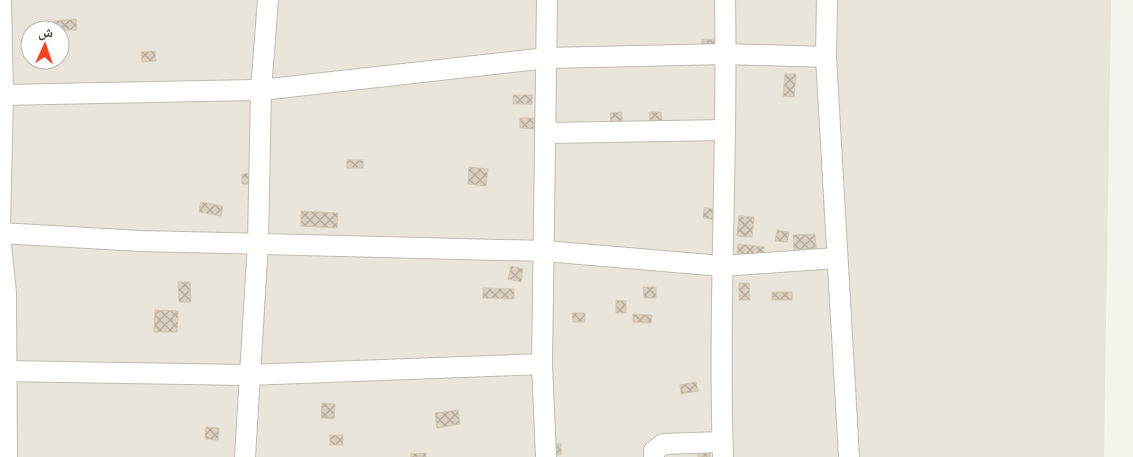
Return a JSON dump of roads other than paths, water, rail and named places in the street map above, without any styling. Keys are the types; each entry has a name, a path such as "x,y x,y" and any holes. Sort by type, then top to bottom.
{"street":[{"path":"0,229 2,0"},
{"path":"245,457 248,375 258,243 261,90 268,0"},
{"path":"546,457 542,364 547,133 547,0"},
{"path":"654,457 654,451 663,444 722,449 722,266 726,54 724,0"},
{"path":"826,0 826,57 836,258 849,457"},
{"path":"1,96 261,90 547,58 726,54 826,57"},
{"path":"547,133 725,130"},
{"path":"7,457 4,371 6,294 0,234 141,241 545,251 722,266 836,258"},
{"path":"4,371 248,375 542,364"}]}
